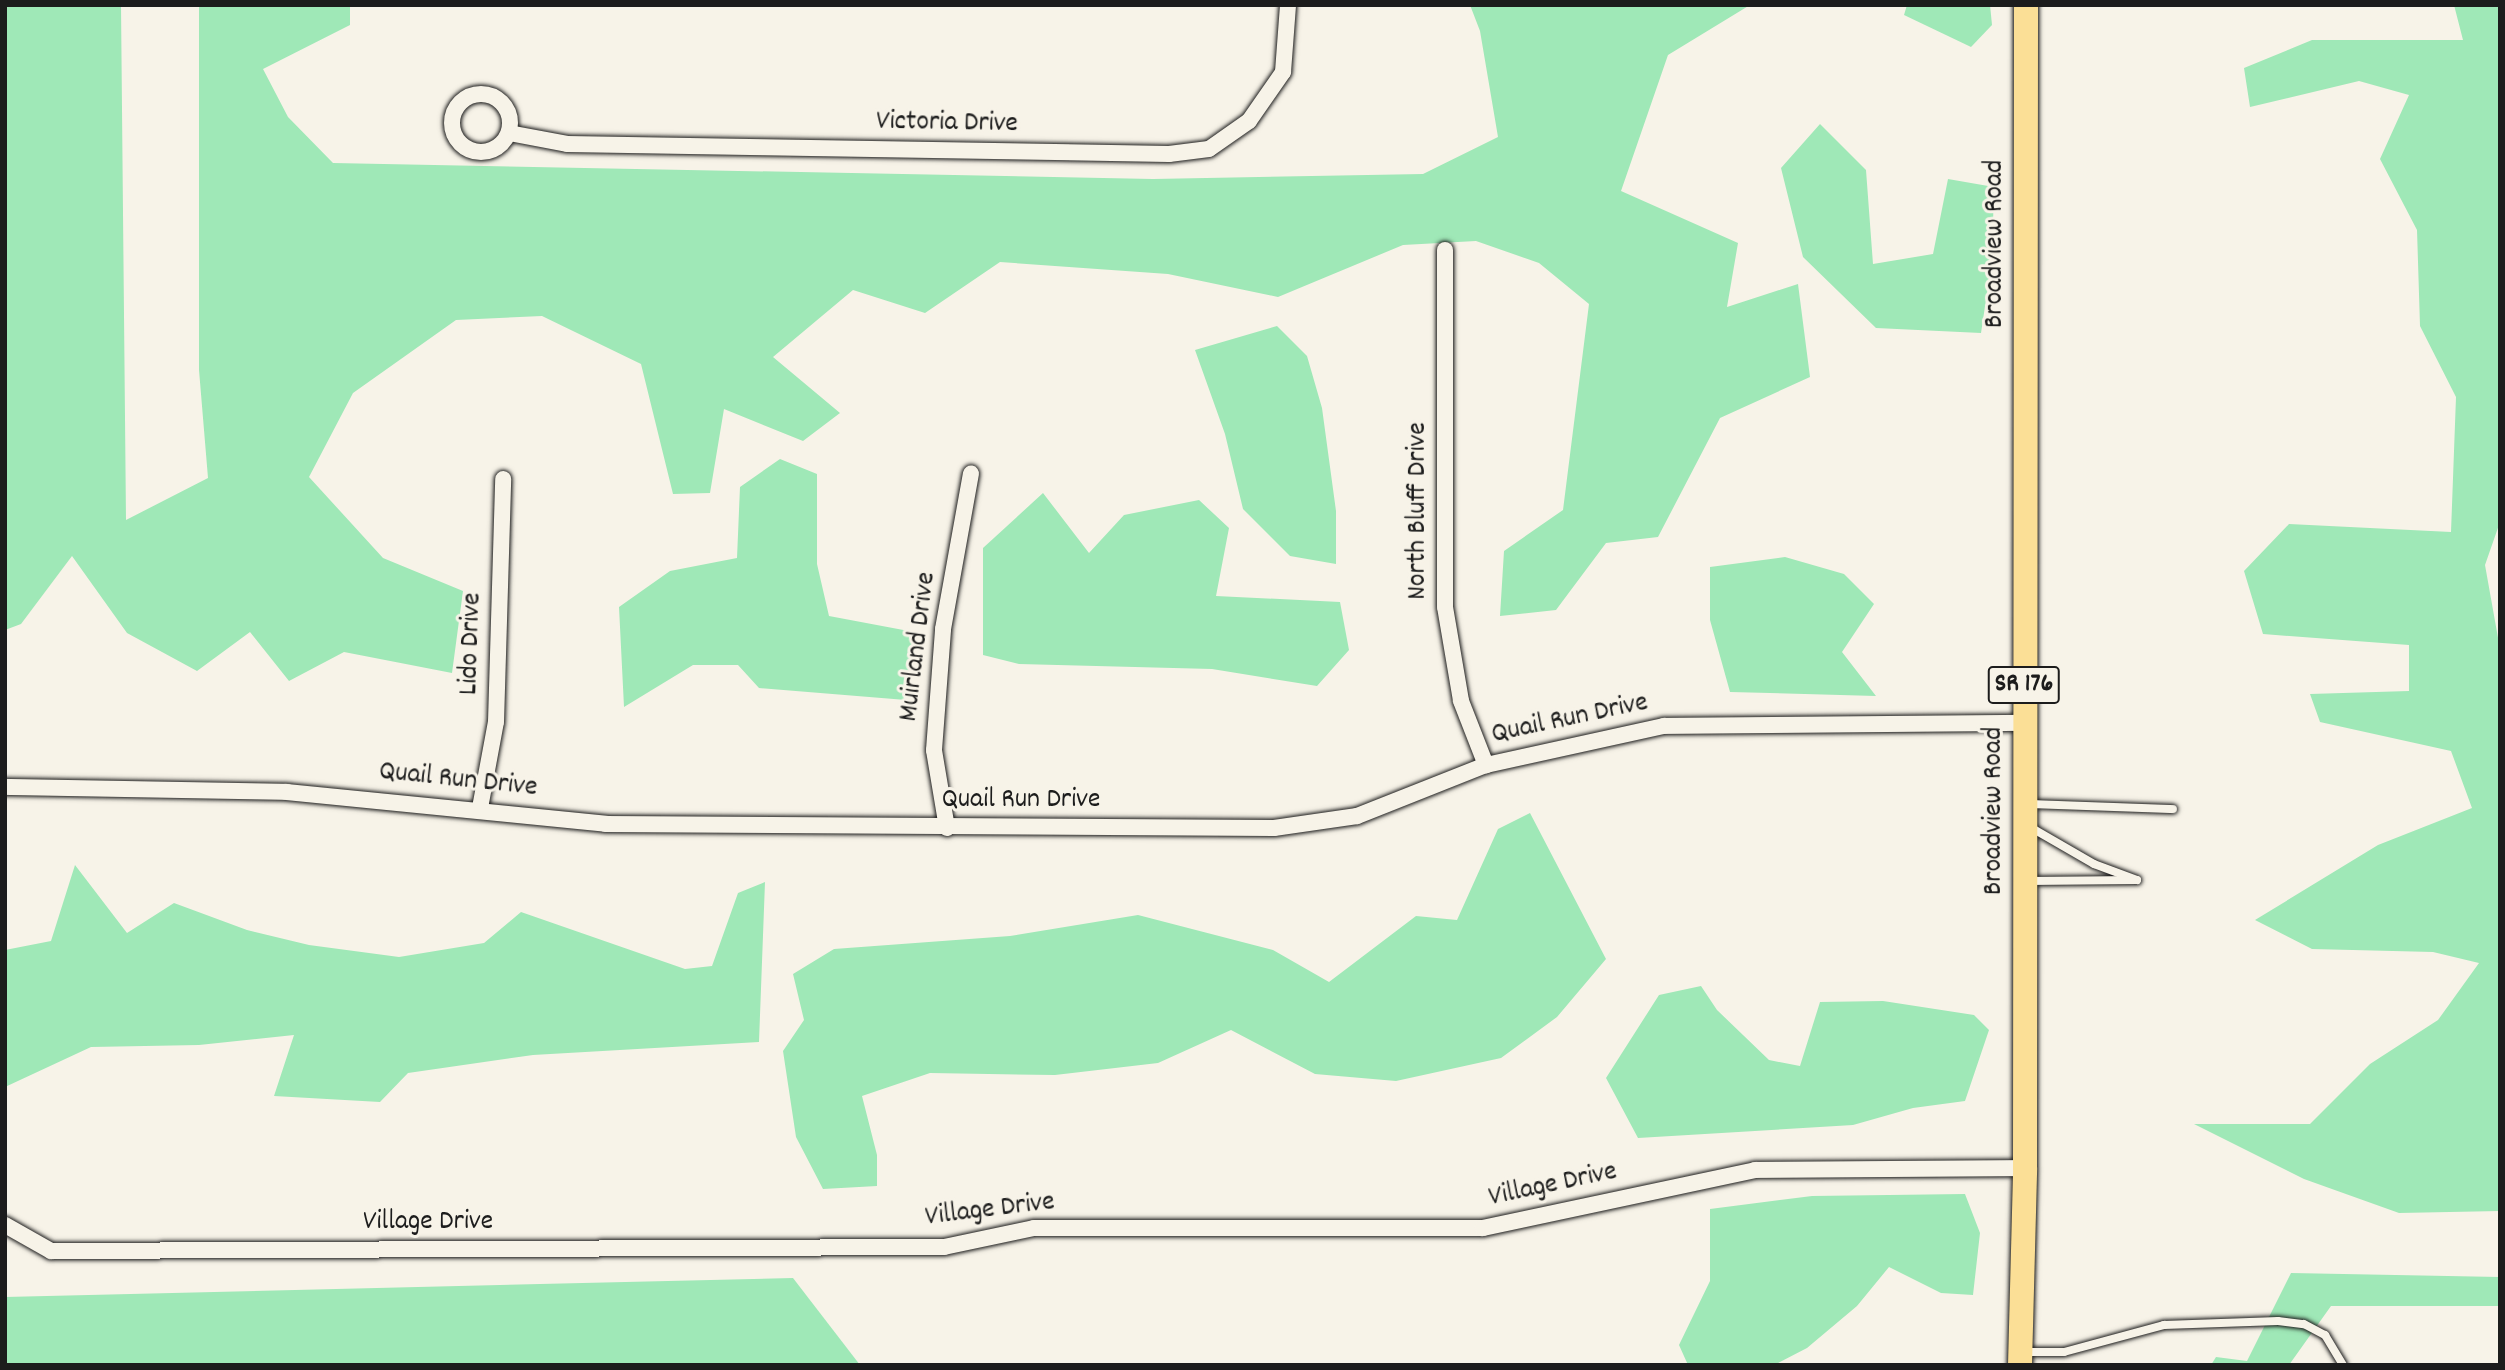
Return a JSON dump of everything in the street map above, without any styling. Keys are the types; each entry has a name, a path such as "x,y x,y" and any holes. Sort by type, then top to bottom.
{"main road":[{"name":"Broadview Road","path":"2020,1358 2025,1168 2026,5"}],"street":[{"name":"Victoria Drive","path":"509,133 567,144 1169,154 1209,149 1250,121 1283,72 1287,5"},
{"name":"North Bluff Drive","path":"1445,250 1445,607 1461,701 1486,765"},
{"name":"Muirland Drive","path":"947,828 934,750 943,629 971,473"},
{"name":"Lido Drive","path":"480,808 496,722 503,480"},
{"name":"Quail Run Drive","path":"5,787 287,792 480,808 605,824 1274,828 1357,816 1486,765 1664,726 2024,723"},
{"name":"Village Drive","path":"5,1225 51,1251 944,1247 1034,1227 1483,1227 1755,1170 2025,1168"}],"lane":[{"path":"2025,814 2174,810"},
{"path":"2025,814 2094,864 2137,880 2025,881"},
{"path":"2020,1358 2063,1352 2164,1325 2278,1321 2304,1324 2325,1335 2343,1365"}],"green space":[{"path":"5,5 121,5 126,520 208,478 199,370 199,5 350,5 350,25 263,69 288,117 333,163 1153,179 1423,174 1498,137 1480,31 1470,5 1750,5 1668,55 1621,191 1738,243 1727,307 1798,284 1810,377 1720,418 1658,537 1606,543 1556,610 1500,616 1504,551 1563,510 1589,304 1539,263 1476,241 1403,245 1278,297 1168,274 1000,262 925,313 853,290 773,357 840,413 803,441 724,409 710,493 673,494 641,364 542,316 456,320 353,393 309,477 383,558 463,591 452,673 344,652 289,681 250,632 197,671 127,633 72,556 21,624 5,630"},
{"path":"1907,5 1990,5 1992,25 1971,47 1904,15"},
{"path":"2454,5 2500,5 2500,522 2485,565 2500,649 2500,1211 2399,1213 2304,1179 2194,1124 2310,1124 2370,1064 2438,1020 2479,963 2433,952 2312,949 2255,920 2378,845 2472,808 2451,751 2320,722 2310,694 2409,691 2409,645 2263,634 2244,571 2289,524 2451,532 2456,397 2420,326 2417,230 2380,159 2409,95 2359,81 2250,107 2244,68 2312,40 2463,40"},
{"path":"1820,124 1866,170 1873,264 1933,254 1948,179 1994,187 1992,260 1981,333 1876,328 1803,257 1781,168"},
{"path":"1277,326 1307,356 1322,408 1336,511 1336,564 1290,556 1243,509 1225,434 1195,350"},
{"path":"780,459 817,474 817,564 829,616 914,632 906,700 759,688 738,665 693,665 624,707 619,607 670,571 737,558 740,487"},
{"path":"1043,493 1089,553 1124,515 1199,500 1229,528 1216,596 1340,602 1349,650 1317,686 1212,669 1019,664 983,655 983,548"},
{"path":"1785,557 1844,574 1874,604 1842,652 1876,696 1730,692 1710,620 1710,567"},
{"path":"1530,813 1606,959 1557,1017 1501,1058 1396,1081 1315,1074 1231,1030 1158,1063 1055,1075 930,1073 862,1096 877,1155 877,1186 823,1189 796,1137 783,1051 804,1020 793,974 834,949 1010,936 1138,915 1273,950 1329,982 1416,916 1457,920 1498,829"},
{"path":"75,865 127,933 174,903 247,930 309,945 399,957 484,943 521,912 685,969 712,966 738,893 765,882 759,1042 533,1055 408,1073 380,1102 274,1096 294,1035 199,1045 91,1047 5,1087 5,950 51,941"},
{"path":"1701,986 1717,1010 1769,1060 1800,1066 1820,1002 1883,1001 1974,1015 1989,1030 1965,1101 1913,1108 1853,1125 1638,1138 1606,1078 1659,995"},
{"path":"1965,1194 1980,1233 1973,1295 1941,1293 1889,1267 1857,1306 1807,1348 1774,1365 1688,1365 1679,1345 1710,1281 1710,1209 1812,1196"},
{"path":"2291,1273 2500,1277 2500,1306 2331,1306 2289,1365 2211,1365 2216,1357 2247,1361"},
{"path":"793,1278 860,1365 5,1365 5,1297"}]}
